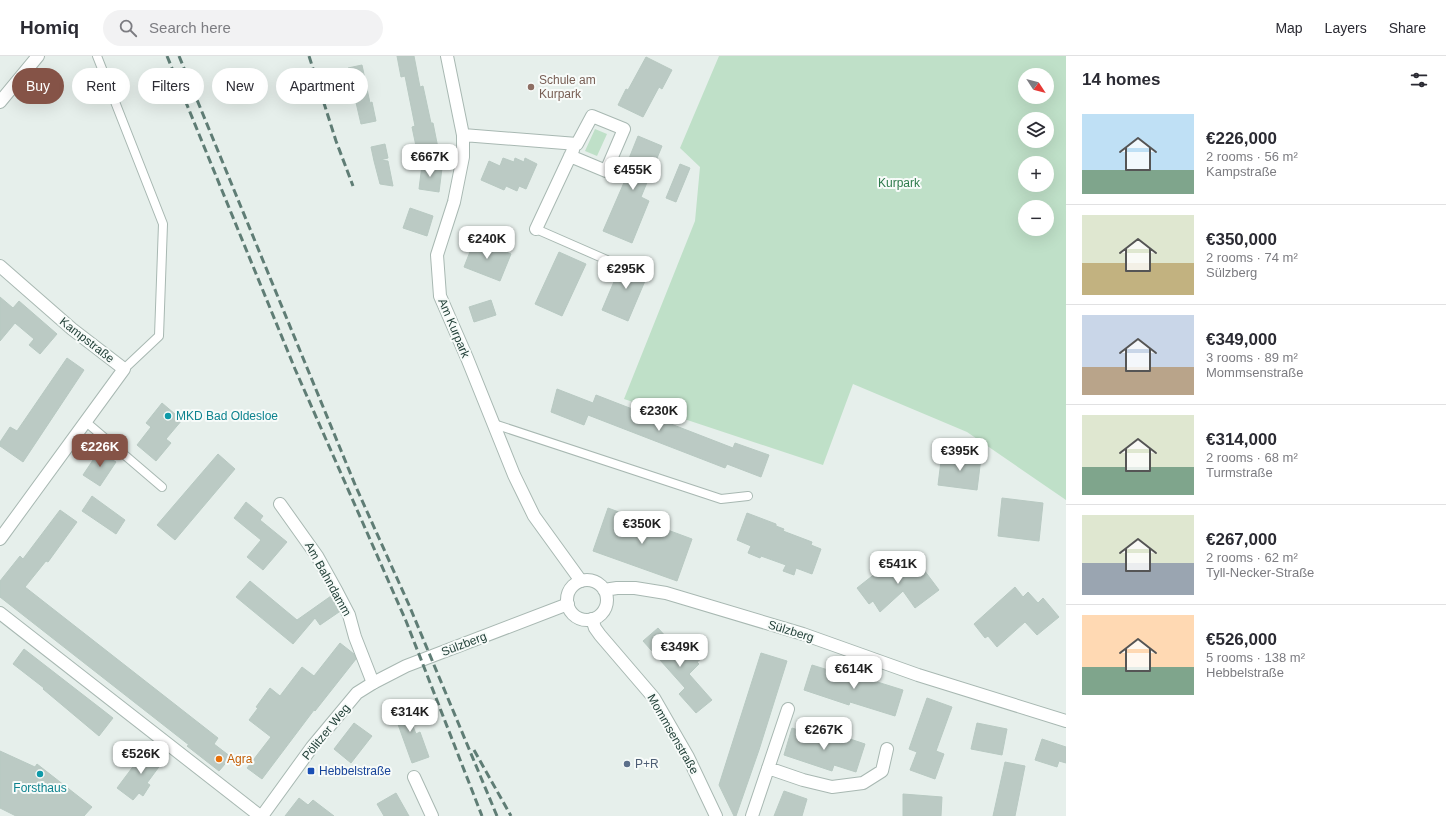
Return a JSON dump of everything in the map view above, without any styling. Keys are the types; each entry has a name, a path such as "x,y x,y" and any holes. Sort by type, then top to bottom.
{"street":[{"path":"0,102 38,56"},
{"name":"Am Kurpark","path":"447,56 463,135 463,157 454,202 437,255 440,296 514,475 534,516 580,581"},
{"path":"536,228 570,156 592,116 624,129 606,171 570,156"},
{"path":"463,135 577,144"},
{"name":"Kampstraße","path":"0,266 72,329 124,369 0,539"},
{"name":"Am Bahndamm","path":"280,504 318,556 349,615 354,637 373,683"},
{"path":"586,580 597,582 604,590 607,602 598,616 586,620 574,615 570,610 567,598 571,588 580,581 586,580"},
{"name":"Sülzberg","path":"604,590 635,588 666,593 803,634 918,675 1066,721"},
{"name":"Sülzberg","path":"406,666 568,604"},
{"path":"0,613 261,816"},
{"name":"Mommsenstraße","path":"592,619 595,628 600,635 654,698 688,757 716,816"},
{"name":"Pölitzer Weg","path":"261,816 317,741 357,692 406,666"},
{"path":"752,816 788,709"},
{"path":"768,768 803,780 832,787 863,783 882,771 888,749"},
{"path":"414,777 432,816"}],"lane":[{"path":"97,56 163,224 159,336 124,369"},
{"path":"536,228 606,260"},
{"path":"86,422 162,487"},
{"path":"494,424 721,499 748,496"}],"green space":[{"name":"Kurpark","path":"719,56 1066,56 1066,500 967,432 853,384 823,465 624,399 695,221 700,167 680,148"},
{"path":"595,129 607,134 597,156 585,151"}],"building":[{"path":"397,56 414,56 420,87 423,86 438,148 417,151 412,127 415,126 405,76 401,77"},
{"path":"646,57 672,70 662,89 659,87 643,117 618,105"},
{"path":"362,65 363,68 348,68"},
{"path":"368,94 370,103 372,102 376,121 361,124 356,104 368,104"},
{"path":"638,136 662,146 641,197 649,201 632,243 603,231 626,178 622,176"},
{"path":"385,144 388,158 380,160 388,161 393,186 380,184 371,147"},
{"path":"503,158 514,162 515,158 524,162 525,158 537,164 526,189 519,186 517,191 506,186 504,190 481,180 489,161 500,166"},
{"path":"680,164 690,168 676,202 666,198"},
{"path":"422,165 442,168 439,192 419,189"},
{"path":"410,208 433,216 427,236 403,228"},
{"path":"475,239 511,254 500,281 464,267"},
{"path":"559,252 586,264 562,316 535,304"},
{"path":"624,258 650,269 628,321 602,310"},
{"path":"0,297 13,308 19,301 57,334 40,354 29,345 34,339 15,323 0,341"},
{"path":"491,300 496,315 474,322 469,307"},
{"path":"67,358 84,370 23,462 0,446 0,442 10,427 17,431"},
{"path":"557,389 593,403 596,395 733,448 735,443 769,455 761,477 727,464 725,468 588,415 584,425 551,412"},
{"path":"162,403 182,420 166,439 171,443 156,461 137,445 151,427 146,423"},
{"path":"99,451 116,462 100,486 83,475"},
{"path":"942,453 981,458 977,490 938,485"},
{"path":"218,454 235,469 175,540 157,525"},
{"path":"92,496 125,520 116,534 82,511"},
{"path":"1002,498 1043,503 1039,541 998,536"},
{"path":"246,502 263,516 260,520 287,542 263,570 247,557 261,540 234,518"},
{"path":"608,508 692,539 677,581 593,551"},
{"path":"60,510 77,522 48,562 46,561 25,587 218,738 214,744 231,757 219,771 187,746 189,745 0,597 0,581 20,556 23,559"},
{"path":"747,513 776,524 776,526 784,529 783,531 812,542 811,545 821,549 812,574 796,568 794,575 783,571 786,565 748,553 751,546 737,540"},
{"path":"900,554 912,568 915,565 920,572 924,570 939,590 915,608 903,591 880,612 873,601 869,604 857,588"},
{"path":"250,581 297,620 331,596 339,612 320,625 315,618 293,644 236,597"},
{"path":"1015,587 1023,597 1028,592 1038,603 1043,598 1059,617 1037,635 1025,622 997,647 988,636 985,638 974,624"},
{"path":"658,628 677,649 683,644 690,652 692,650 701,659 697,662 699,664 689,674 712,700 696,713 679,694 685,688 643,641"},
{"path":"340,643 354,654 356,659 315,711 314,710 262,779 247,768 271,737 249,720 258,708 256,707 270,688 280,696 302,667 314,676"},
{"path":"24,649 113,718 99,736 43,689 44,688 13,664"},
{"path":"761,653 787,661 759,750 736,816 734,816 719,785"},
{"path":"812,665 857,679 858,676 903,690 895,716 850,702 849,705 804,690"},
{"path":"927,698 952,707 936,751 944,754 935,779 910,770 917,752 909,749"},
{"path":"403,700 416,734 420,732 429,757 412,763 391,705"},
{"path":"354,723 372,736 351,763 334,749"},
{"path":"977,723 1007,729 1002,755 971,749"},
{"path":"792,728 841,744 844,737 865,744 856,772 834,765 832,771 784,755"},
{"path":"1042,739 1066,747 1066,763 1059,761 1057,767 1035,760"},
{"path":"147,748 164,760 147,783 150,785 143,796 139,793 133,800 117,788"},
{"name":"Forsthaus","path":"0,751 35,767 37,764 92,807 84,816 16,816 0,808"},
{"path":"1005,762 1025,766 1015,816 993,816"},
{"path":"784,791 807,799 802,816 774,816"},
{"path":"396,793 409,816 384,816 377,804"},
{"path":"903,794 942,797 941,816 903,816"},
{"path":"299,798 308,805 313,800 334,816 285,816"}],"railway":[{"path":"167,56 295,369 406,621 482,816"},
{"path":"179,56 356,487 409,605 497,816"},
{"path":"309,56 336,141 353,186"},
{"path":"474,750 511,816"}],"place":[{"name":"Schule am Kurpark","path":"531,87"},
{"name":"MKD Bad Oldesloe","path":"168,416"},
{"name":"Agra","path":"219,759"},
{"name":"P+R","path":"627,764"},
{"name":"Hebbelstraße","path":"311,771"},
{"name":"Forsthaus","path":"40,774"}]}
